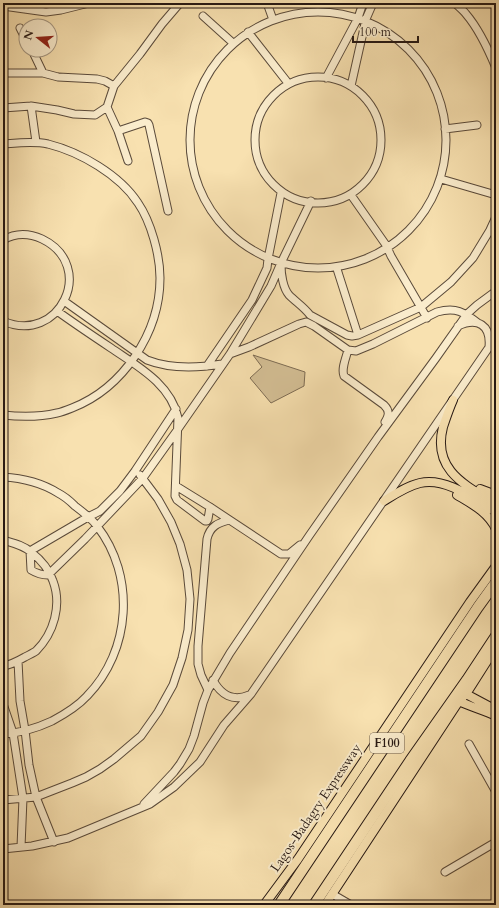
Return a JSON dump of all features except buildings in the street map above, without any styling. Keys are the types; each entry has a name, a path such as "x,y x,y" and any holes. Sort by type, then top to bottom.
{"highway":[{"name":"Lagos-Badagry Expressway","path":"279,905 496,582"},
{"name":"F100","path":"314,905 496,636"}],"main road":[{"path":"453,400 444,426 442,438 443,456 449,470 475,495 496,512"},
{"path":"442,438 448,456 458,473 471,484 496,496"},
{"path":"384,500 409,486 426,482 440,483 496,504"},
{"path":"409,486 432,487 454,494 483,512 496,529"},
{"name":"Lagos-Badagry Expressway","path":"264,905 298,859 470,602 496,566"},
{"path":"325,905 496,647"},
{"path":"466,694 496,710"},
{"path":"459,701 496,716"}],"street":[{"path":"3,6 46,12 89,3"},
{"path":"3,108 30,106 74,114 95,115 107,107 114,86 180,3"},
{"path":"267,3 272,18"},
{"path":"326,78 358,18 363,3"},
{"path":"350,86 366,19 373,3"},
{"path":"455,3 466,14 480,34 496,68"},
{"path":"311,11 333,12 358,18 366,19 399,40 414,54 432,79 442,108 445,129 445,153 441,179 432,198 420,217 388,250 366,260 337,269 295,267 268,259 250,250 231,235 215,218 203,197 194,175 190,151 190,127 195,103 204,81 217,60 233,43 272,18 311,11"},
{"path":"203,16 233,43"},
{"path":"248,32 288,83"},
{"path":"36,58 43,73"},
{"path":"3,73 43,73 58,77 97,79 114,86"},
{"path":"311,78 326,78 350,86 370,103 380,127 380,153 370,177 351,195 334,203 311,201 281,193 267,180 258,164 254,146 255,127 262,110 273,95 288,83 311,78"},
{"path":"30,106 36,142"},
{"path":"107,107 118,131 128,162"},
{"path":"118,131 145,122 148,123 168,211"},
{"path":"445,129 477,125"},
{"path":"3,144 36,142 48,144 81,156 98,165 114,177 129,191 138,203 146,220 158,257 160,278 154,319 138,353 114,382 80,405 58,413 17,417 3,415"},
{"path":"441,179 496,195"},
{"path":"207,366 252,300 267,268 281,193"},
{"path":"351,195 386,245 426,318"},
{"path":"30,551 31,570 35,573 44,575 50,574 143,478 230,354 271,286 311,201"},
{"path":"281,263 282,279 288,295 310,315 347,335 358,335 421,307 451,282 474,258 496,217"},
{"path":"3,240 8,237 29,234 51,244 61,254 68,270 69,287 64,301 57,311 48,319 30,326 11,325 3,322"},
{"path":"337,269 358,335"},
{"path":"140,809 180,764 189,749 194,736 202,703 213,680 309,536 466,314 496,291"},
{"path":"64,301 147,360 160,364 184,366 207,366 222,364"},
{"path":"230,354 306,322 348,350 356,351 444,310 456,310 466,314 484,327 489,335 489,347"},
{"path":"57,311 149,374 172,401 178,418 177,500 205,521 208,519 210,507"},
{"path":"457,327 469,323 478,323"},
{"path":"3,849 21,848 68,838 140,809 174,787 200,762 224,725 250,694 496,337"},
{"path":"348,350 343,370 344,376 388,409 389,416 378,437"},
{"path":"30,551 100,511 120,491 135,471 176,409"},
{"path":"3,800 36,797 72,783 114,759 140,736 158,712 173,685 180,665 188,630 190,599 187,570 180,544 171,522 158,499 143,478 135,471"},
{"path":"3,477 24,479 52,490 68,500 88,517 97,526 109,544 115,557 119,569 124,598 123,620 119,640 104,675 96,686 78,704 64,715 51,722 37,728 13,734 3,734"},
{"path":"176,486 281,554 285,555 292,553 309,536"},
{"path":"208,690 198,664 198,646 207,539 210,530 215,525 229,520"},
{"path":"3,540 18,544 30,551 41,562 50,574 53,581 57,607 54,621 42,644 34,652 7,666 3,666"},
{"path":"18,661 20,701 26,730 29,765 36,797 54,842"},
{"path":"213,680 219,690 227,696 241,698 250,694"},
{"path":"3,704 13,734 23,798 21,848"},
{"path":"469,744 496,792"},
{"path":"445,872 496,842"},
{"path":"332,894 351,905"}],"shaded area":[{"path":"253,355 305,372 304,386 271,403 250,378 262,367"}]}
